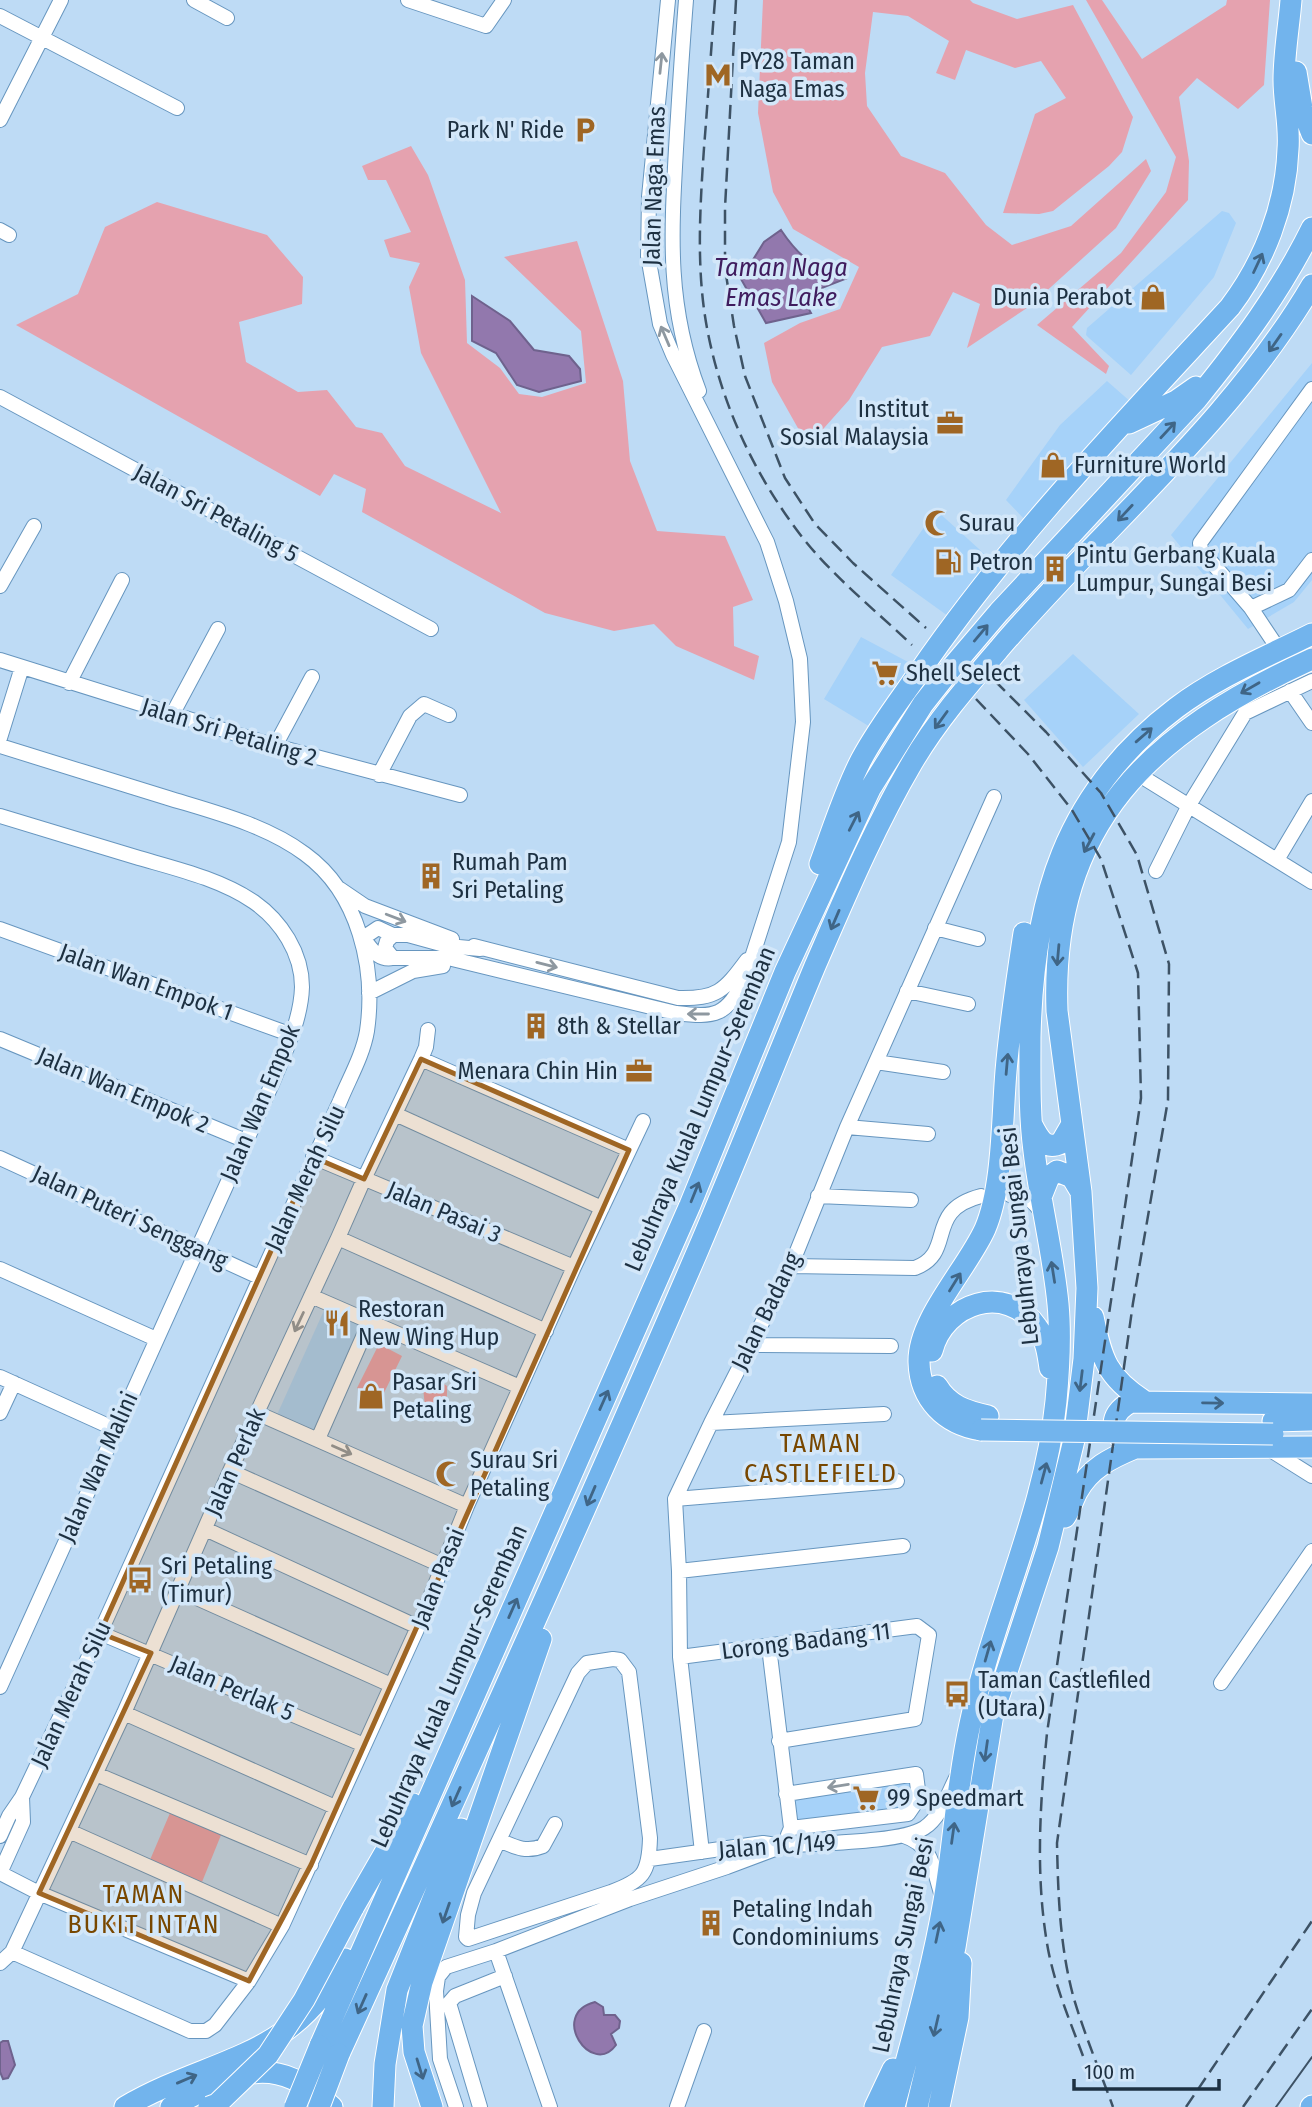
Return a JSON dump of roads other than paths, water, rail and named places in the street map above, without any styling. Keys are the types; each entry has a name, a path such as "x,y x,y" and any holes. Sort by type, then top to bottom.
{"highway":[{"path":"785,972 839,810 850,782 872,741 973,598 1061,493 1230,307 1253,274 1270,236 1282,194 1289,149 1284,79 1291,0"},
{"path":"1301,0 1296,76 1302,108 1312,134"},
{"name":"Lebuhraya Kuala Lumpur–Seremban","path":"318,2107 330,2050 380,1908 690,1205 785,972 870,789 923,704 999,612 1196,400 1222,368 1276,294 1310,232"},
{"name":"Lebuhraya Kuala Lumpur–Seremban","path":"295,2107 330,2050 525,1646 700,1245 849,887 881,818 915,758 966,688 1022,622 1207,426 1268,353 1312,285"},
{"path":"1121,427 1176,401 1222,368"},
{"name":"Lebuhraya Sungai Besi","path":"894,2107 920,2010 944,1901 970,1725 989,1647 1030,1525 1045,1468 1056,1402 1060,1326 1029,1201 1037,1171 1032,1125 1031,1012 1036,944 1046,894 1069,836 1107,773 1139,739 1206,687 1312,634"},
{"name":"Lebuhraya Sungai Besi","path":"917,2107 955,1947 993,1714 1048,1547 1074,1440 1084,1359 1087,1288 1081,1192 1057,1011 1059,938 1067,899 1081,859 1098,825 1136,773 1160,749 1215,709 1261,682 1312,659"},
{"path":"1069,836 1051,852 1027,916 1010,1020 998,1174 993,1203 971,1256 925,1330 919,1352 922,1382 932,1404 949,1419 984,1423 1271,1435 1312,1434"},
{"path":"1032,1125 1044,1143 1056,1146 1065,1139 1072,1124"},
{"path":"1029,1201 1057,1171 1072,1177 1081,1192"},
{"path":"1087,1288 1101,1355 1107,1368 1119,1382 1144,1401"},
{"path":"984,1423 949,1402 937,1385 931,1366 936,1338 948,1321 964,1308 982,1302 1003,1304 1021,1311 1037,1327 1046,1347 1056,1402"},
{"path":"1135,1448 1117,1436 1114,1426 1116,1415 1122,1407 1132,1402 1312,1404"},
{"path":"1048,1547 1086,1479 1103,1463 1135,1448 1271,1435 1312,1420"},
{"path":"1271,1435 1312,1447"},
{"path":"432,2107 414,2052 412,2026 422,1982 565,1571 569,1547"},
{"path":"383,2107 385,2064 393,2011 404,1969 494,1746 525,1646"},
{"path":"209,2107 216,2104 268,2055 304,2000 353,1908 471,1703"},
{"path":"939,2107 958,2017 965,1888"},
{"path":"125,2107 245,2054 290,2029 321,1998 354,1941 380,1908"},
{"path":"875,2107 885,2090 897,2051 920,2010"},
{"path":"388,2052 398,2107"},
{"path":"171,2107 251,2071 269,2071 284,2075 304,2084 332,2107"}],"street":[{"path":"0,120 61,0"},
{"path":"194,0 228,18"},
{"path":"408,0 486,26 500,1"},
{"name":"Jalan Naga Emas","path":"393,958 448,958 676,1013 701,1016 720,1012 734,1000 745,979 789,842 803,722 800,659 786,601 767,542 687,385 660,324 648,256 649,197 667,0"},
{"name":"Jalan Naga Emas","path":"686,0 672,227 674,288 681,338 717,441"},
{"path":"0,16 177,108"},
{"path":"1279,650 1251,608 1201,550 1200,543 1312,389"},
{"name":"Jalan Sri Petaling 5","path":"0,397 431,629"},
{"path":"0,586 34,526"},
{"path":"1251,608 1289,590 1312,560"},
{"path":"69,683 122,580"},
{"path":"172,715 218,629"},
{"name":"Jalan Sri Petaling 2","path":"0,660 275,746 460,794"},
{"path":"0,738 22,667"},
{"path":"275,746 312,677"},
{"path":"1156,871 1189,805 1245,713 1312,681"},
{"path":"1290,691 1312,723"},
{"path":"379,775 410,716 424,704 449,715"},
{"name":"Jalan Merah Silu","path":"0,746 222,815 261,830 306,854 336,886 363,938 369,993 367,1032 363,1047 100,1633 22,1797 4,1813 0,1836"},
{"path":"1136,773 1312,882"},
{"name":"Jalan Badang","path":"702,1852 680,1657 680,1571 675,1499 791,1266 847,1127 995,797"},
{"path":"1277,860 1312,801"},
{"name":"Jalan Wan Empok","path":"0,816 185,871 254,902 281,926 299,967 302,986 292,1035 198,1248"},
{"name":"Jalan Naga Emas","path":"336,886 365,906 480,949 678,998 701,999 721,991 753,952"},
{"name":"Jalan Naga Emas","path":"363,938 378,928 393,935 408,935 448,946 480,949"},
{"path":"935,928 978,939"},
{"name":"Jalan Wan Empok 1","path":"0,929 292,1035"},
{"path":"363,938 380,958 385,960 393,958 385,948 393,935"},
{"name":"Jalan Naga Emas","path":"369,993 413,971 447,965 476,965"},
{"path":"907,991 968,1004"},
{"name":"Jalan Perlak","path":"12,1952 124,1713 230,1471 421,1059 428,1030"},
{"name":"Jalan Wan Empok 2","path":"0,1039 246,1141"},
{"path":"421,1059 629,1150"},
{"path":"876,1062 943,1072"},
{"path":"395,1114 602,1208"},
{"name":"Jalan Pasai","path":"12,1952 190,2031 206,2031 215,2025 249,1982 282,1926 311,1865 418,1628 467,1506 520,1387 643,1121"},
{"path":"847,1127 928,1134"},
{"name":"Jalan Pasai 3","path":"313,1157 574,1267"},
{"name":"Jalan Puteri Senggang","path":"0,1158 260,1277"},
{"path":"818,1196 911,1200"},
{"path":"791,1266 915,1269 933,1256 952,1209 964,1201 981,1196"},
{"path":"338,1238 546,1331"},
{"name":"Jalan Wan Malini","path":"0,1688 198,1248"},
{"path":"0,1269 156,1339"},
{"path":"311,1296 520,1387"},
{"path":"318,1439 370,1321"},
{"path":"750,1345 891,1346"},
{"path":"0,1413 7,1380 115,1429"},
{"path":"257,1413 467,1506"},
{"path":"711,1423 884,1414"},
{"path":"1271,1435 1312,1476"},
{"path":"230,1471 443,1566"},
{"path":"675,1499 897,1481"},
{"path":"205,1530 418,1628"},
{"path":"680,1571 903,1546"},
{"path":"1221,1683 1312,1551"},
{"path":"179,1590 391,1685"},
{"name":"Lorong Badang 11","path":"680,1657 917,1626 929,1635 915,1719 779,1741"},
{"name":"Jalan Perlak 5","path":"100,1633 364,1745"},
{"path":"456,2107 440,2059 438,1977 446,1967 783,1846 791,1828 769,1647"},
{"path":"620,1660 629,1672 650,1838 650,1859 643,1876 631,1885 466,1937 474,1892 578,1673 587,1663 620,1660"},
{"path":"124,1713 335,1807"},
{"name":"Jalan 1C/149","path":"650,1859 763,1843 783,1846 904,1836 924,1828 932,1821 962,1765"},
{"path":"96,1774 311,1865"},
{"path":"786,1794 916,1774 919,1798 908,1814 791,1828"},
{"name":"Jalan Merah Silu","path":"22,1797 23,1822"},
{"path":"4,1813 23,1822 0,1873 39,1893 249,1982"},
{"path":"499,1840 527,1851 535,1849 543,1846 555,1824"},
{"path":"69,1831 282,1926"},
{"path":"904,1836 917,1840 924,1846 944,1901"},
{"path":"496,1951 550,2107"},
{"path":"0,1964 12,1952"},
{"path":"480,2107 449,2003 455,1996 505,1976"},
{"path":"677,2107 705,2031"}],"water":[{"name":"Taman Naga Emas Lake","path":"781,230 808,260 845,279 819,289 806,304 811,313 766,323 741,279 764,242"},
{"path":"472,296 510,321 534,350 569,356 580,369 581,381 539,392 517,385 496,353 472,341"},
{"path":"595,2002 603,2007 604,2015 615,2015 620,2021 619,2028 611,2034 616,2045 606,2053 596,2054 586,2049 575,2030 575,2018 581,2009"},
{"path":"8,2041 15,2065 8,2078 3,2079 0,2072 0,2043"}],"tram line":[{"path":"1276,2107 1312,2057"}],"railway":[{"path":"715,0 701,193 700,261 707,328 721,383 753,461 782,510 811,548 912,645"},
{"path":"736,0 725,208 725,268 745,376 785,478 815,524 853,563 926,628"},
{"path":"995,681 1101,793 1137,855 1169,964 1168,1100 1133,1303 1057,1843 1061,1922 1069,1980 1113,2107"},
{"path":"976,699 1028,754 1072,810 1101,859 1138,973 1141,1098 1047,1733 1041,1814 1041,1895 1048,1949 1059,1990 1083,2056"},
{"path":"1186,2107 1312,1921"},
{"path":"1243,2107 1312,2009"}],"place":[{"name":"PY28 Taman Naga Emas","path":"718,75"},
{"name":"Park N' Ride","path":"585,130"},
{"name":"Dunia Perabot","path":"1153,297"},
{"name":"Institut Sosial Malaysia","path":"950,423"},
{"name":"Furniture World","path":"1053,465"},
{"name":"Surau","path":"938,523"},
{"name":"Petron","path":"948,562"},
{"name":"Pintu Gerbang Kuala Lumpur, Sungai Besi","path":"1055,569"},
{"name":"Shell Select","path":"885,673"},
{"name":"Rumah Pam Sri Petaling","path":"431,876"},
{"name":"8th & Stellar","path":"536,1026"},
{"name":"Menara Chin Hin","path":"639,1071"},
{"name":"Restoran New Wing Hup","path":"337,1323"},
{"name":"Pasar Sri Petaling","path":"371,1396"},
{"name":"Surau Sri Petaling","path":"449,1474"},
{"name":"Sri Petaling (Timur)","path":"140,1580"},
{"name":"Taman Castlefiled (Utara)","path":"957,1694"},
{"name":"99 Speedmart","path":"866,1798"},
{"name":"Petaling Indah Condominiums","path":"711,1923"}],"district":[{"name":"TAMAN CASTLEFIELD","path":"821,1458"},
{"name":"TAMAN BUKIT INTAN","path":"144,1909"}]}
